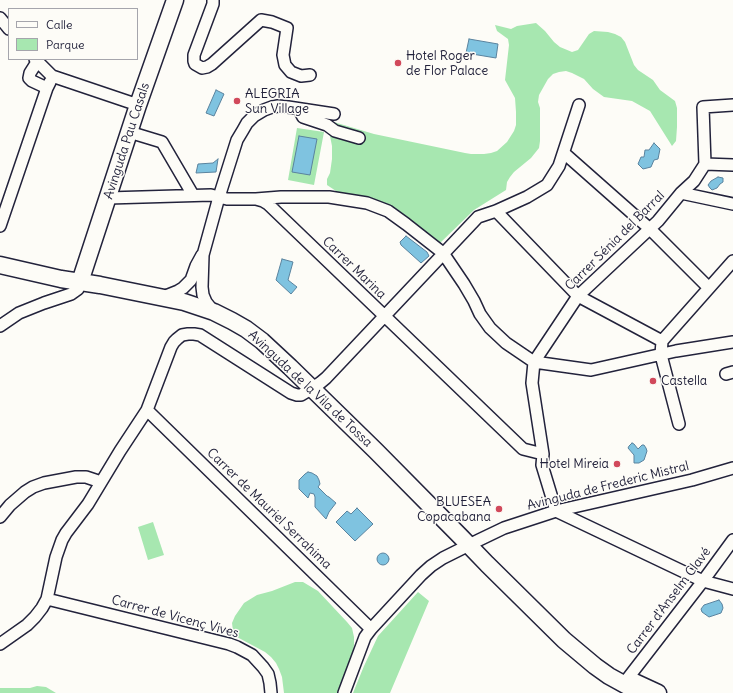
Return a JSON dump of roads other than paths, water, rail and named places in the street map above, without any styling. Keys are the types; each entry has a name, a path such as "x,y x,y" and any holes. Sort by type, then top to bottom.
{"main road":[{"name":"Avinguda Pau Casals","path":"80,282 138,105 175,0"},
{"name":"Avinguda de la Vila de Tossa","path":"0,265 61,279 184,302 214,312 232,320 246,329 262,341 290,367 376,451 564,640 609,676 640,693"},
{"name":"Avinguda de la Vila de Tossa","path":"469,544 484,553 579,644 609,667 658,693"}],"street":[{"path":"213,0 213,4 194,55 195,64 202,68 212,64 261,20 272,22 287,28 283,55 286,64 291,72 301,76 310,75"},
{"path":"0,18 8,28"},
{"path":"47,88 29,78 36,60 52,76 138,105"},
{"path":"0,226 52,76"},
{"path":"0,644 27,624 42,608 47,599 56,557 62,540 88,504 147,410 174,342 182,335 194,334 203,338 291,393 301,395 312,389 326,378 478,217 496,211 527,197 547,184 559,166 579,105"},
{"path":"733,105 702,107 705,164 733,165"},
{"path":"214,312 206,302 202,287 203,255 237,140 247,123 254,116 264,110 278,106 334,114"},
{"path":"299,109 303,117 327,125 335,131 359,138"},
{"path":"129,132 162,142 193,196"},
{"path":"564,153 650,229 709,288"},
{"name":"Carrer Sénia del Barral","path":"556,511 542,465 543,454 532,383 534,362 578,296 658,221 694,181 705,164"},
{"path":"682,193 733,204"},
{"path":"108,198 211,195 235,200 281,197 329,197 367,203 388,211 443,253 464,284 480,314 490,328 506,343 534,362 591,370 642,358 662,358 676,351 733,342"},
{"path":"273,210 272,204 281,197"},
{"name":"Carrer Marina","path":"256,199 268,204 523,449 543,454"},
{"path":"496,211 578,296 662,341"},
{"path":"162,297 178,292 191,280 196,266 203,255"},
{"path":"679,424 662,358 662,341 733,261"},
{"path":"0,326 19,313 71,294 78,289 80,282"},
{"name":"Carrer de Mauriel Serrahima","path":"147,410 371,629"},
{"name":"Avinguda de Frederic Mistral","path":"344,693 365,637 388,610 426,570 436,562 469,544 504,528 556,511 692,480 733,468"},
{"path":"0,517 10,505 25,492 44,483 76,477 86,477 101,482"},
{"path":"556,511 703,581 733,589"},
{"name":"Carrer d'Anselm Clavé","path":"628,678 733,540"},
{"name":"Carrer de Vicenç Vives","path":"47,599 230,644 252,655 263,667 268,674 271,693"}],"water":[{"path":"469,39 498,44 496,58 466,53"},
{"path":"216,90 224,94 214,116 206,113"},
{"path":"299,136 317,139 310,175 292,172"},
{"path":"654,143 660,149 658,159 654,160 651,167 643,169 638,164 641,157 644,157 645,150 649,150"},
{"path":"218,159 216,172 196,173 198,164 213,163"},
{"path":"718,177 723,178 723,182 717,188 712,190 708,185 711,181"},
{"path":"406,236 427,252 429,256 421,263 401,245 400,242"},
{"path":"282,259 293,262 288,280 297,287 291,294 276,280"},
{"path":"632,443 638,449 642,445 646,448 647,451 644,460 639,463 634,463 634,455 628,448"},
{"path":"308,472 317,476 320,484 318,487 336,503 326,519 315,507 314,494 310,493 308,498 299,489 299,480"},
{"path":"357,508 373,524 355,541 336,522 347,511 351,514"},
{"path":"381,553 385,553 389,559 385,565 381,565 377,561 377,557"},
{"path":"719,600 723,608 721,613 709,617 702,612 701,609 704,605"}],"place":[{"name":"Hotel Roger de Flor Palace","path":"398,63"},
{"name":"ALEGRIA Sun Village","path":"237,101"},
{"name":"Castella","path":"653,381"},
{"name":"Hotel Mireia","path":"617,464"},
{"name":"BLUESEA Copacabana","path":"499,509"}]}
